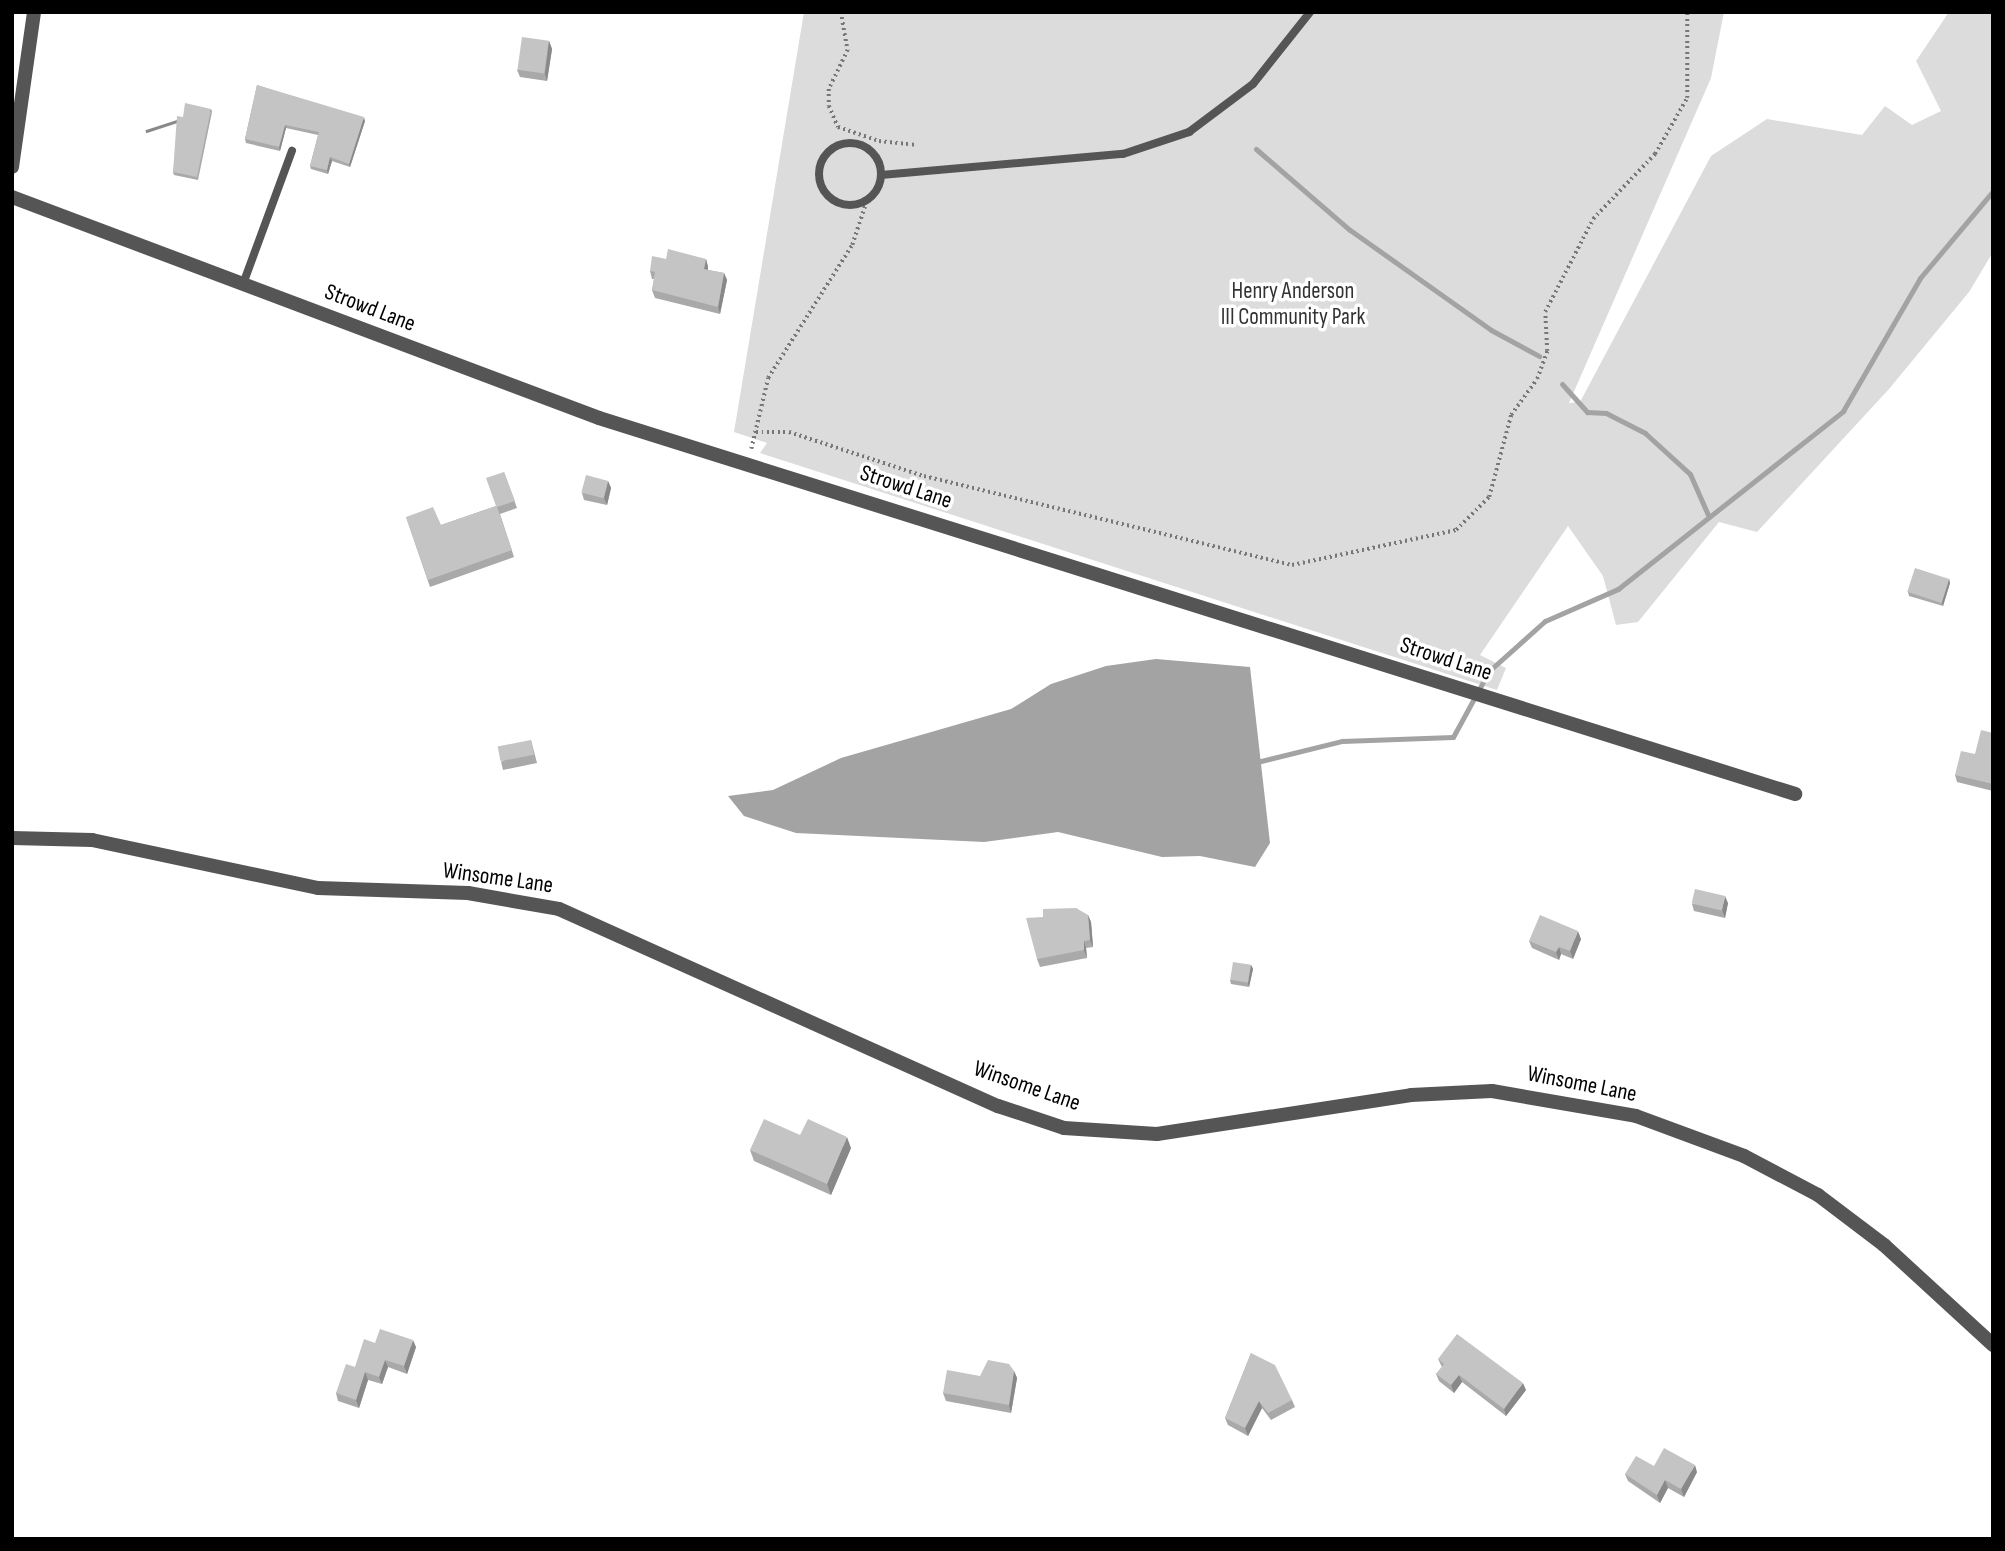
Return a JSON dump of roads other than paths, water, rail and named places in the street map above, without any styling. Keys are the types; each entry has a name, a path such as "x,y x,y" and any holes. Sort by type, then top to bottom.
{"street":[{"path":"12,166 34,12"},
{"name":"Strowd Lane","path":"12,197 599,418 1795,793"},
{"name":"Winsome Lane","path":"12,838 92,840 318,888 468,893 559,909 998,1106 1065,1128 1157,1134 1411,1095 1492,1091 1636,1116 1744,1156 1818,1195 1884,1245 1993,1345"}],"lane":[{"path":"881,175 1123,154 1189,132 1253,85 1310,12"},
{"path":"857,144 873,154 881,175 867,200 847,205 828,197 818,178 825,155 857,144"},
{"path":"243,284 292,151"}],"waterway":[{"path":"1256,149 1350,230 1491,330 1539,356"},
{"path":"1257,762 1342,741 1453,737 1489,671 1545,621 1618,589 1843,411 1920,278 1993,191"},
{"path":"1562,384 1587,412 1606,413 1645,433 1690,474 1709,517"}],"park label":[{"name":"Henry Anderson III Community Park","path":"1293,304"}]}
